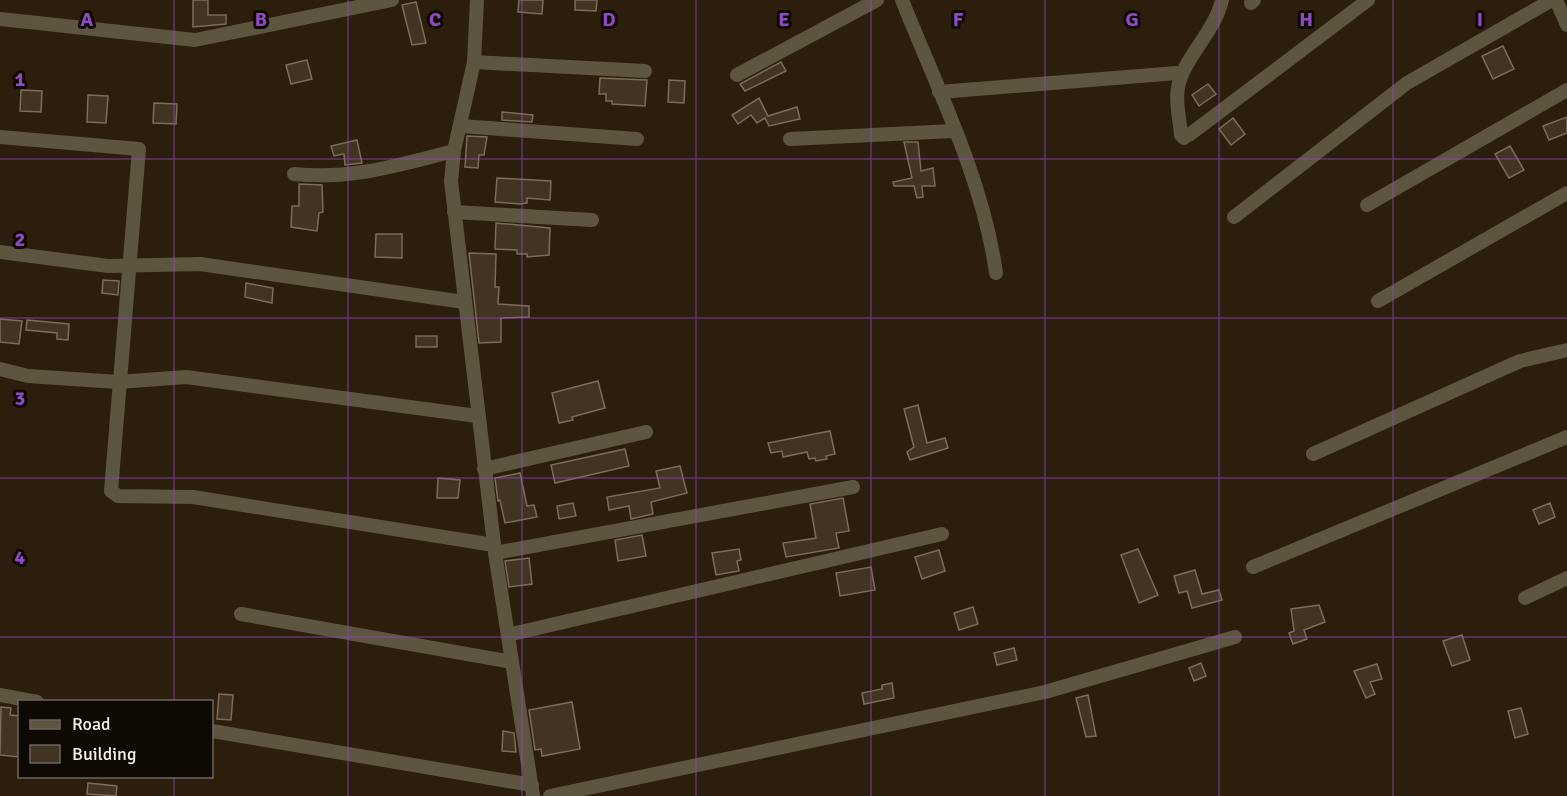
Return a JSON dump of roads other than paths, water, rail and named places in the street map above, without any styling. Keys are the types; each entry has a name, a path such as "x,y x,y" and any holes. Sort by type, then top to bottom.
{"street":[{"path":"0,19 195,40 392,0"},
{"path":"213,731 533,790 494,549 454,212 452,181 454,151 474,62 477,0"},
{"path":"736,75 877,0"},
{"path":"902,0 954,131 991,234 996,273"},
{"path":"1222,0 1219,15 1178,87 1181,135 1187,137 1368,0"},
{"path":"1234,217 1407,83 1554,0 1567,25"},
{"path":"474,62 645,71"},
{"path":"939,92 1177,73"},
{"path":"1366,205 1567,90"},
{"path":"461,126 637,139"},
{"path":"790,140 954,131"},
{"path":"0,137 140,149 118,382 111,491 118,496 193,497 494,549 853,486"},
{"path":"294,174 324,177 368,174 454,151"},
{"path":"1378,301 1567,193"},
{"path":"454,212 592,220"},
{"path":"0,252 129,266 200,264 464,302"},
{"path":"1313,454 1520,362 1567,350"},
{"path":"0,369 28,376 118,382 186,377 477,416"},
{"path":"484,469 646,432"},
{"path":"1253,567 1567,437"},
{"path":"508,635 942,534"},
{"path":"1525,598 1567,578"},
{"path":"241,614 512,662"},
{"path":"550,796 607,790 1045,692 1235,637"},
{"path":"0,695 26,700"}]}
